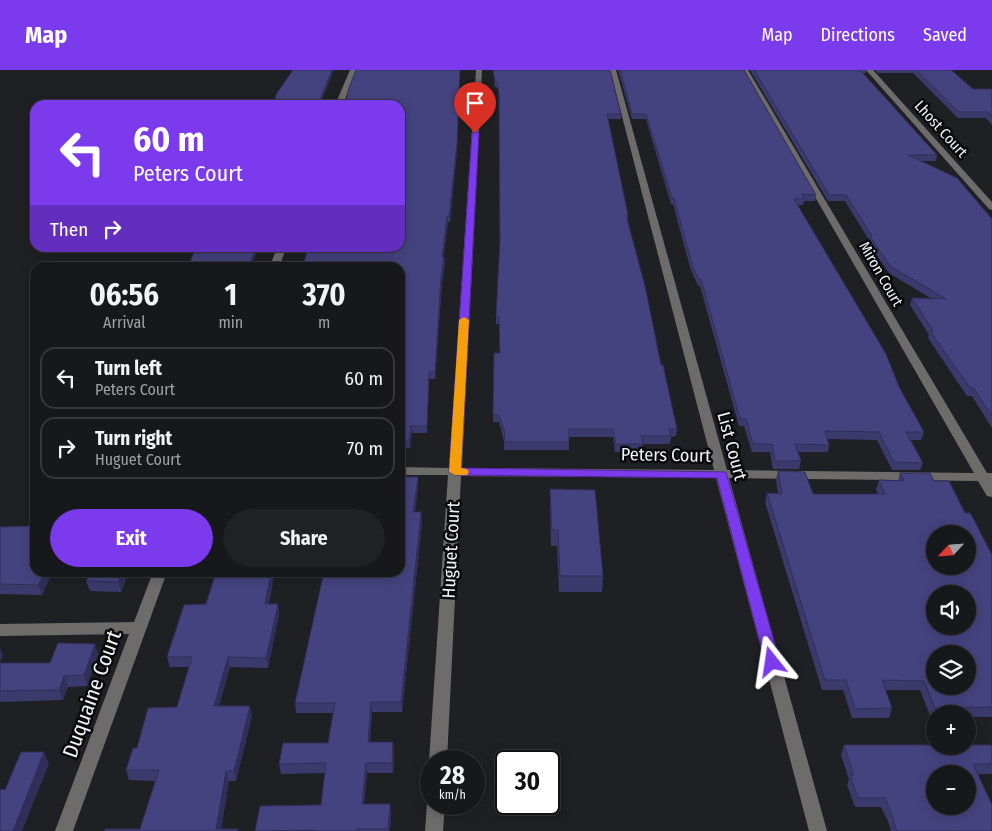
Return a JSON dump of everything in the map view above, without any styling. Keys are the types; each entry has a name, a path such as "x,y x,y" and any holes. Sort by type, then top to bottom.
{"street":[{"path":"341,100 353,70"},
{"name":"Huguet Court","path":"439,750 479,70"},
{"name":"List Court","path":"613,70 818,831"},
{"name":"Miron Court","path":"745,70 987,477 992,493"},
{"name":"Lhost Court","path":"869,70 992,207"},
{"name":"Peters Court","path":"405,471 987,477"},
{"name":"Duquaine Court","path":"64,831 158,577"},
{"path":"0,630 140,628"},
{"path":"434,831 435,815"}],"building":[{"path":"293,70 332,70 320,100 274,100"},
{"path":"356,70 460,70 457,144 442,258 444,258 441,276 435,372 429,372 427,426 411,426 409,441 405,441 405,262 304,262 307,252 405,252 405,100 346,100"},
{"path":"493,70 610,70 621,114 607,114 628,215 626,215 645,286 661,365 663,365 677,429 669,429 671,436 641,436 643,444 616,444 613,429 569,429 569,442 504,442 505,433 499,415 493,415 494,353 500,353 499,317 496,317 500,241 499,97 498,84 495,81"},
{"path":"620,70 744,70 816,195 802,194 804,199 794,199 886,354 899,387 924,432 906,432 923,463 894,462 879,432 825,431 829,445 795,444 801,461 775,461 772,444 753,444 746,419 740,419 701,279 698,279 691,261 674,198 672,198 646,114 632,114"},
{"path":"754,70 860,70 937,155 908,155 957,178 992,219 992,416 974,388 970,388 930,331 933,331 912,298 946,299 890,266 846,195 829,195"},
{"path":"916,70 951,70 973,89 992,89 992,117 988,112 959,112"},
{"path":"194,252 254,252 250,262 190,262"},
{"path":"778,471 805,472 813,494 885,494 879,480 904,481 900,473 930,473 934,481 949,481 965,513 970,513 992,555 992,707 934,705 930,695 976,695 976,645 926,645 926,686 924,681 882,680 892,708 855,709 846,680 825,680 767,493 782,494"},
{"path":"405,477 418,477 413,512 421,512 401,702 371,702 368,742 393,742 392,763 366,763 362,804 390,804 388,829 357,829 356,831 255,831 260,806 321,805 326,763 279,764 283,743 328,743 335,703 295,703 323,577 405,577"},
{"path":"550,489 595,490 603,576 560,576 558,530 552,530"},
{"path":"30,526 30,577 42,577 38,585 0,584 0,527"},
{"path":"88,577 120,577 118,582 86,581"},
{"path":"214,577 270,577 265,604 278,604 266,658 228,657 214,706 250,706 234,771 226,771 216,829 238,829 237,831 105,831 105,829 140,829 159,770 126,770 133,748 137,748 148,708 177,707 192,657 167,657 184,605 206,604"},
{"path":"58,643 95,644 84,675 64,676 59,690 0,691 0,663 50,663"},
{"path":"844,745 926,745 926,755 976,755 976,745 992,745 992,764 926,765 926,815 976,815 976,770 992,805 992,831 897,831 885,798 858,798 850,775 854,775"},
{"path":"21,752 44,752 13,831 0,831 0,789 5,790"}],"slow traffic":[{"path":"463,472 455,472 464,320"}],"route":[{"path":"475,133 455,472 722,474 772,662"}]}
